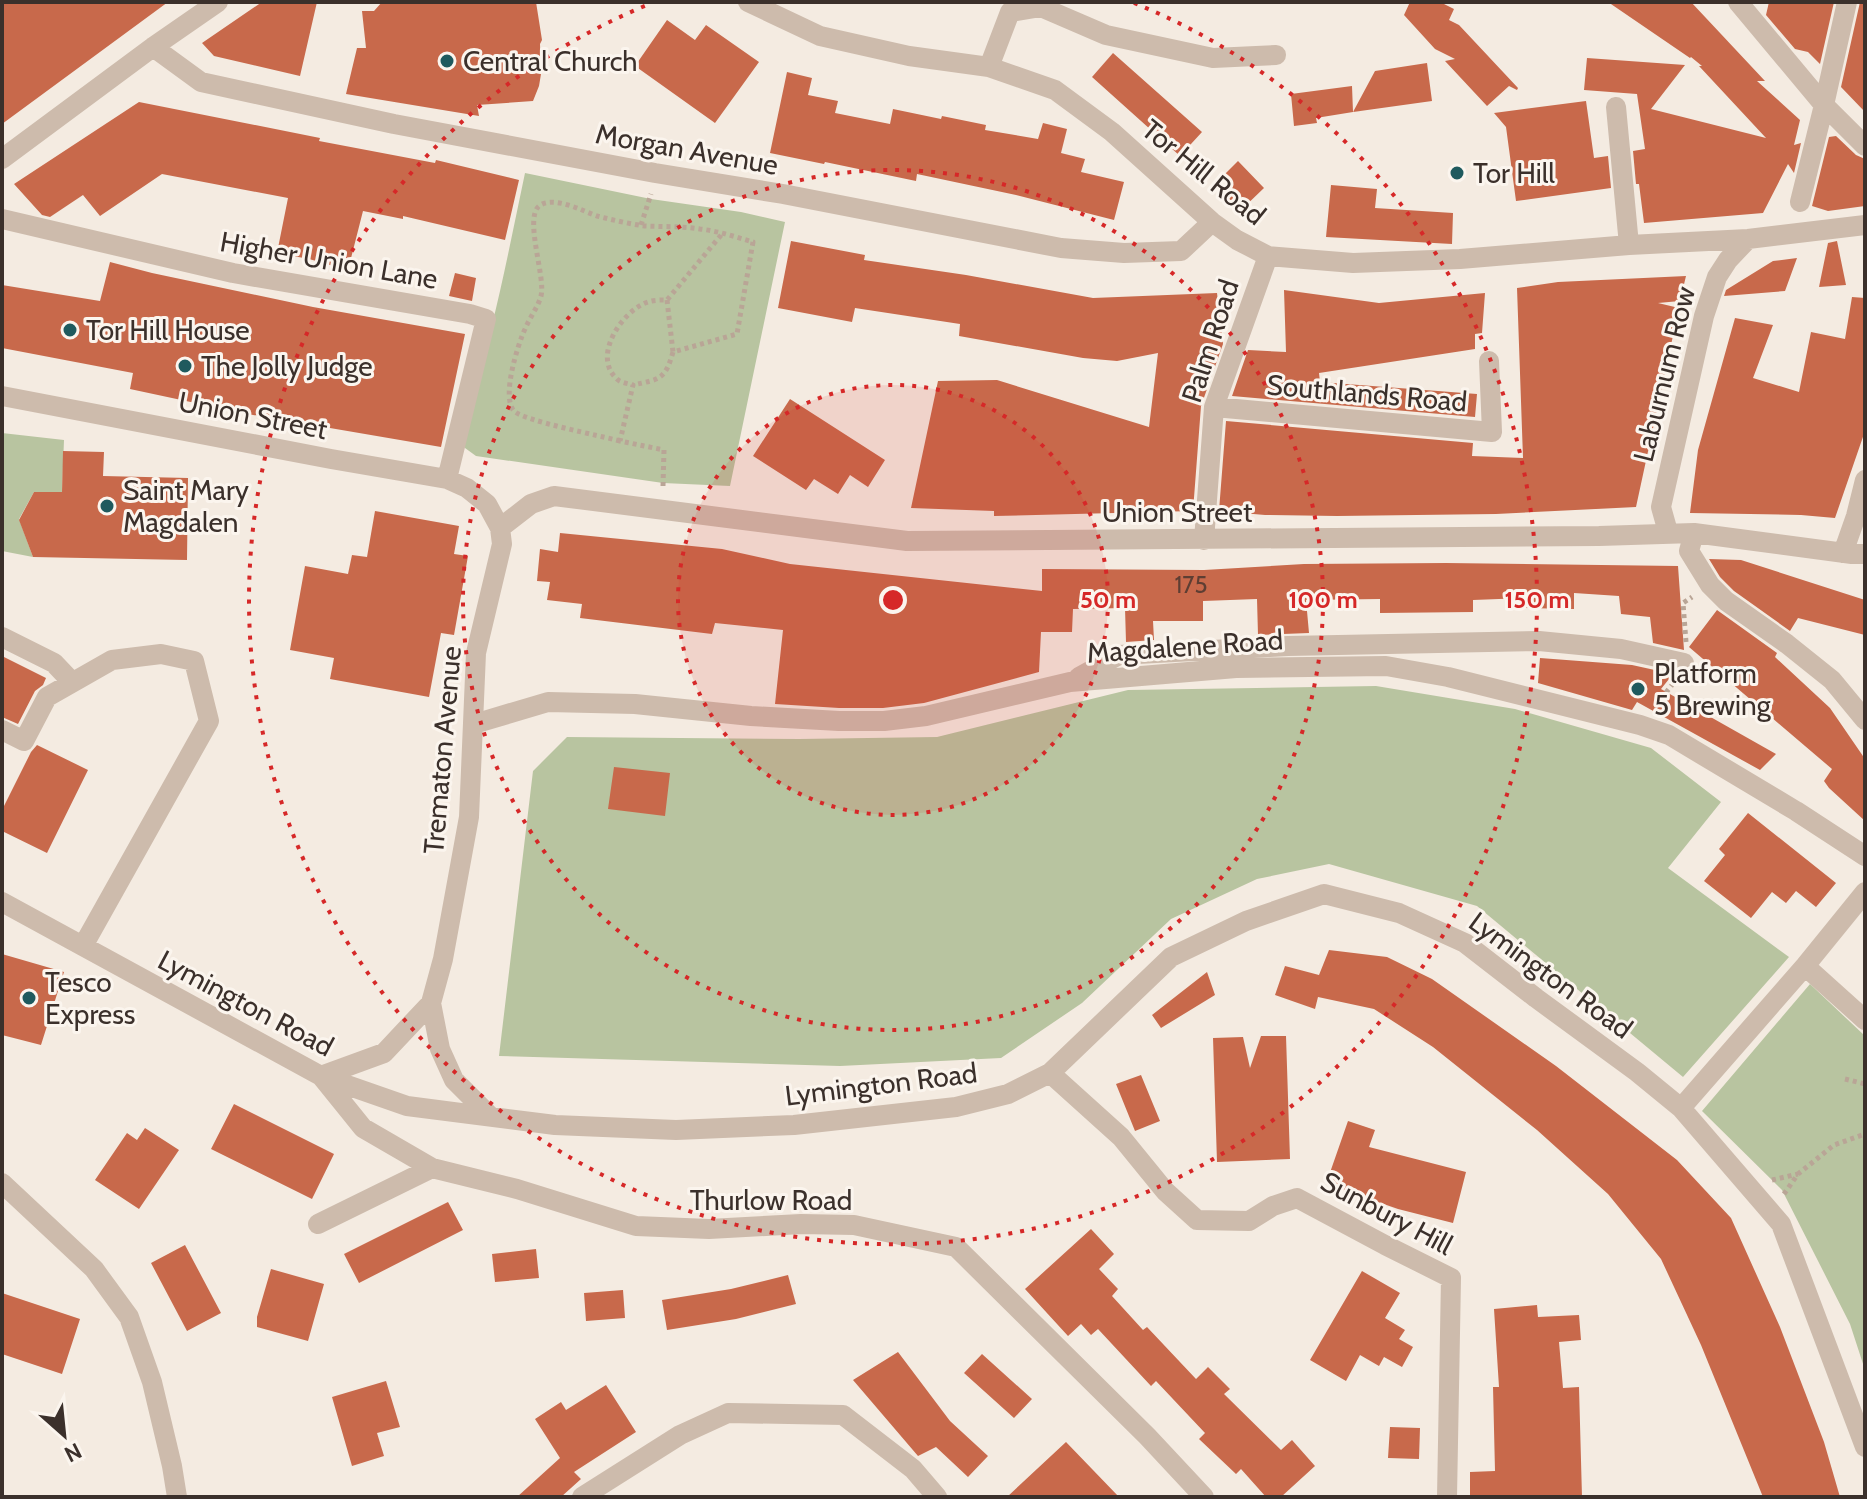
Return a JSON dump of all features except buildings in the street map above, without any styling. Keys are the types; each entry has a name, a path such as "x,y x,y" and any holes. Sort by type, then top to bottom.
{"street":[{"path":"6,148 218,2"},
{"name":"Tor Hill Road","path":"748,2 820,36 909,56 989,67 1055,90 1112,132 1212,222 1237,240 1268,256 1353,263 1460,259 1748,239 1865,225"},
{"path":"1738,2 1824,105 1865,146"},
{"path":"1800,202 1847,2"},
{"path":"989,67 1010,12 1041,7 1106,35 1213,58 1276,55"},
{"name":"Morgan Avenue","path":"153,47 201,82 394,124 1061,248 1124,253 1181,251 1212,222"},
{"path":"1616,107 1629,245"},
{"name":"Higher Union Lane","path":"2,219 233,273 486,319 447,479"},
{"name":"Laburnum Row","path":"1668,532 1661,507 1704,316 1717,277 1748,239"},
{"name":"Palm Road","path":"1204,540 1214,407 1268,256"},
{"name":"Southlands Road","path":"1214,407 1492,432 1489,361"},
{"name":"Union Street","path":"2,396 447,479 467,488 487,504 500,528 531,504 554,496 907,541 1599,536 1668,532 1856,556"},
{"path":"1856,556 1856,516 1865,480"},
{"name":"Trematon Avenue","path":"490,1116 454,1080 440,1049 431,1003 443,959 469,817 476,653 502,544 500,528"},
{"path":"1694,533 1689,551 1710,585 1726,601 1832,680 1865,720"},
{"path":"2,637 54,663 72,682"},
{"path":"1070,682 1119,655 1288,646 1539,641 1621,649 1684,663"},
{"path":"2,730 24,741 47,697 112,660 161,654 194,661 209,721 83,946"},
{"name":"Magdalene Road","path":"474,724 548,702 635,704 751,716 884,721 926,716 1070,682 1236,668 1386,666 1448,677 1669,735 1865,856"},
{"path":"1681,1108 1865,892"},
{"name":"Lymington Road","path":"2,902 321,1076 407,1106 555,1125 676,1130 794,1125 956,1107 1008,1094 1050,1073 1171,957 1246,921 1324,894 1399,913 1465,943 1681,1108 1781,1224 1865,1447"},
{"path":"1805,966 1865,1020"},
{"name":"Trematon Avenue","path":"321,1076 384,1053 431,1003"},
{"name":"Sunbury Hill","path":"1050,1073 1121,1137 1165,1191 1197,1220 1249,1221 1273,1206 1297,1198 1451,1278 1447,1497"},
{"name":"Thurlow Road","path":"321,1076 363,1128 432,1168 517,1189 636,1226 709,1229 801,1224 854,1225 956,1247 1147,1436 1204,1497"},
{"path":"318,1224 432,1168"},
{"path":"2,1183 94,1269 129,1317 152,1382 177,1497"},
{"path":"582,1497 680,1435 728,1413 843,1415 913,1469 937,1497"}],"path":[{"path":"641,225 651,199 655,173"},
{"path":"665,510 664,450 522,415 514,411 510,403 509,390 519,343 543,286 535,227 535,213 540,206 548,202 564,204 641,225 699,228 753,242 737,334 673,352"},
{"path":"667,300 673,352 668,371 661,377 633,385 618,381 608,367 608,351 614,331 627,316 647,302 667,300 723,233"},
{"path":"620,441 633,385"},
{"path":"1845,1079 1865,1084"},
{"path":"1771,1213 1798,1174 1834,1145 1865,1134"}],"green space":[{"path":"525,173 785,222 730,486 663,483 476,456 465,448 470,405 496,310"},
{"path":"2,433 64,440 62,492 34,492 19,519 33,557 2,551"},
{"path":"1376,686 1515,709 1651,748 1721,802 1668,868 1789,957 1683,1077 1477,906 1329,864 1257,879 1171,919 1082,1003 1001,1058 840,1066 499,1056 533,771 567,737 937,737 1128,690"},
{"path":"1810,984 1865,1036 1865,1370 1850,1324 1782,1190 1702,1111"}],"place":[{"name":"Central Church","path":"447,61"},
{"name":"Tor Hill","path":"1457,173"},
{"name":"Tor Hill House","path":"70,330"},
{"name":"The Jolly Judge","path":"185,366"},
{"name":"Saint Mary Magdalen","path":"107,506"},
{"name":"Platform 5 Brewing","path":"1638,689"},
{"name":"Tesco Express","path":"29,998"}]}
